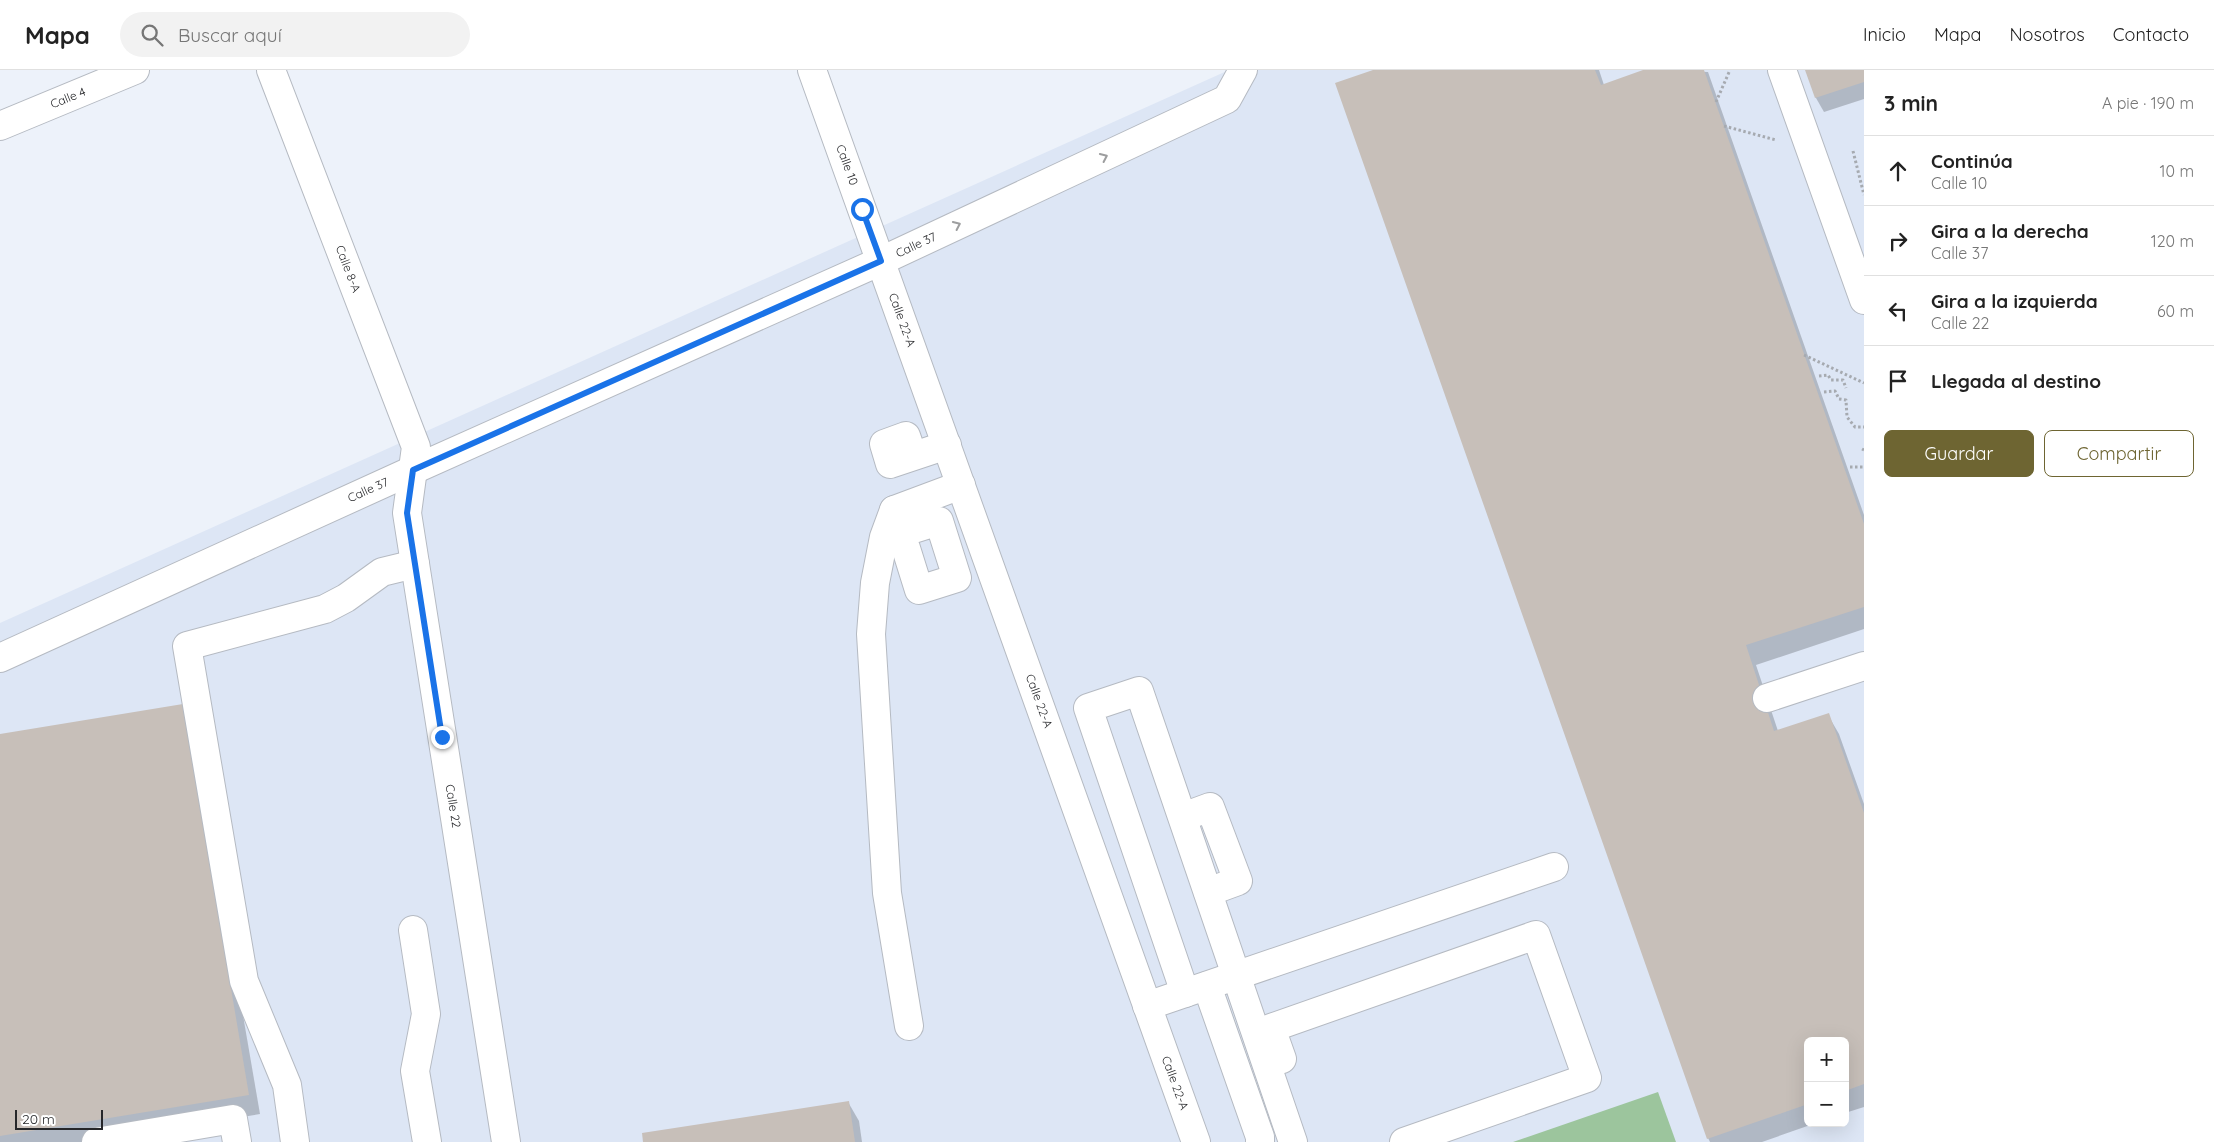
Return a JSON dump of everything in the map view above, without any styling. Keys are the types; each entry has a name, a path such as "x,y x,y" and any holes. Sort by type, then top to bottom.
{"street":[{"name":"Calle 4","path":"0,126 135,70"},
{"name":"Calle 8-A","path":"271,70 416,447 413,470"},
{"name":"Calle 10","path":"812,70 881,261"},
{"name":"Calle 37","path":"0,658 413,470 881,261 1227,99 1243,70"},
{"path":"1782,70 1864,300"},
{"name":"Calle 22-A","path":"881,261 1196,1142"},
{"path":"913,456 947,445"},
{"name":"Calle 22","path":"413,470 407,513 506,1142"},
{"path":"909,1026 887,893 871,634 875,583 884,537 897,522 961,485"},
{"path":"296,1142 287,1085 244,981 187,646 325,609 346,598 382,572 415,564"},
{"path":"1767,698 1864,666"},
{"path":"1260,1142 1260,1137 1196,990 1088,708 1139,691 1293,1142"},
{"path":"1147,1006 1554,867"},
{"path":"414,930 426,1014 415,1071 427,1142"},
{"path":"1312,1142 1271,1028 1536,935 1587,1078 1404,1142"},
{"path":"96,1142 233,1119 237,1142"}],"path":[{"path":"1716,102 1730,70"},
{"path":"1724,126 1782,142"},
{"path":"1853,151 1864,195"},
{"path":"1804,355 1864,383"},
{"path":"1819,376 1825,374 1831,380 1843,380 1846,388"},
{"path":"1824,392 1835,391 1839,398 1846,400 1847,417 1855,427 1864,427"},
{"path":"1850,467 1864,468"}],"shaded area":[{"path":"1229,70 1864,70 1864,1142 0,1142 0,623"}],"green space":[{"path":"1658,1092 1676,1142 1513,1142"}],"building":[{"path":"1373,70 1595,70 1601,85 1643,70 1704,70 1864,524 1864,607 1746,645 1774,731 1829,713 1864,813 1864,1084 1849,1090 1849,1037 1804,1037 1804,1105 1707,1139 1335,83"},
{"path":"1805,70 1864,70 1864,82 1815,98"},
{"path":"183,704 249,1095 0,1136 0,734"},
{"path":"849,1101 855,1142 643,1142 642,1133"}],"route":[{"path":"442,737 407,513 413,470 881,261 862,209"}]}
